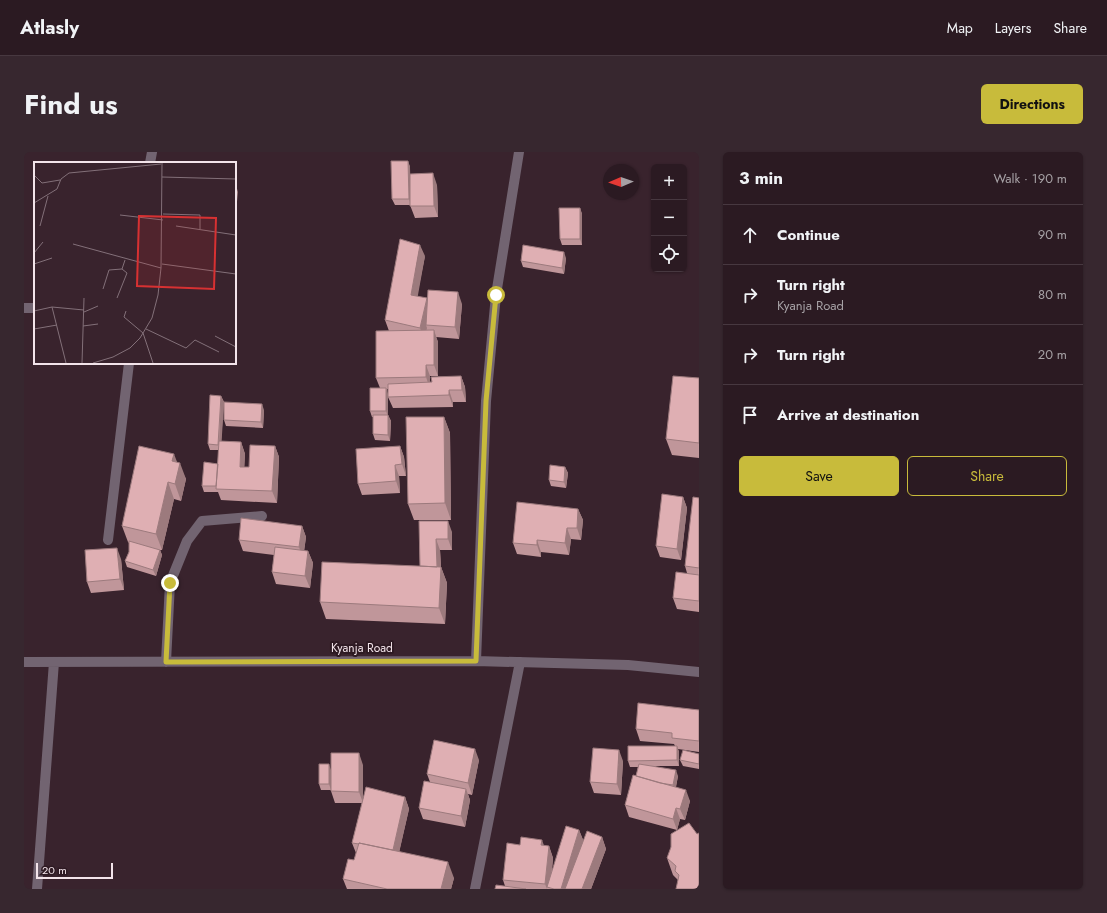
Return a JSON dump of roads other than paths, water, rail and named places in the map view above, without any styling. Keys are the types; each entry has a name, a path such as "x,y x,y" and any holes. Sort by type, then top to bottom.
{"street":[{"path":"150,162 152,152"},
{"path":"476,661 486,401 496,295 519,152"},
{"path":"108,540 129,364"},
{"path":"166,662 170,583 187,541 202,521 262,516"},
{"name":"Kyanja Road","path":"24,662 476,661 628,665 699,672"},
{"path":"37,889 54,662"},
{"path":"475,889 520,662"}]}
